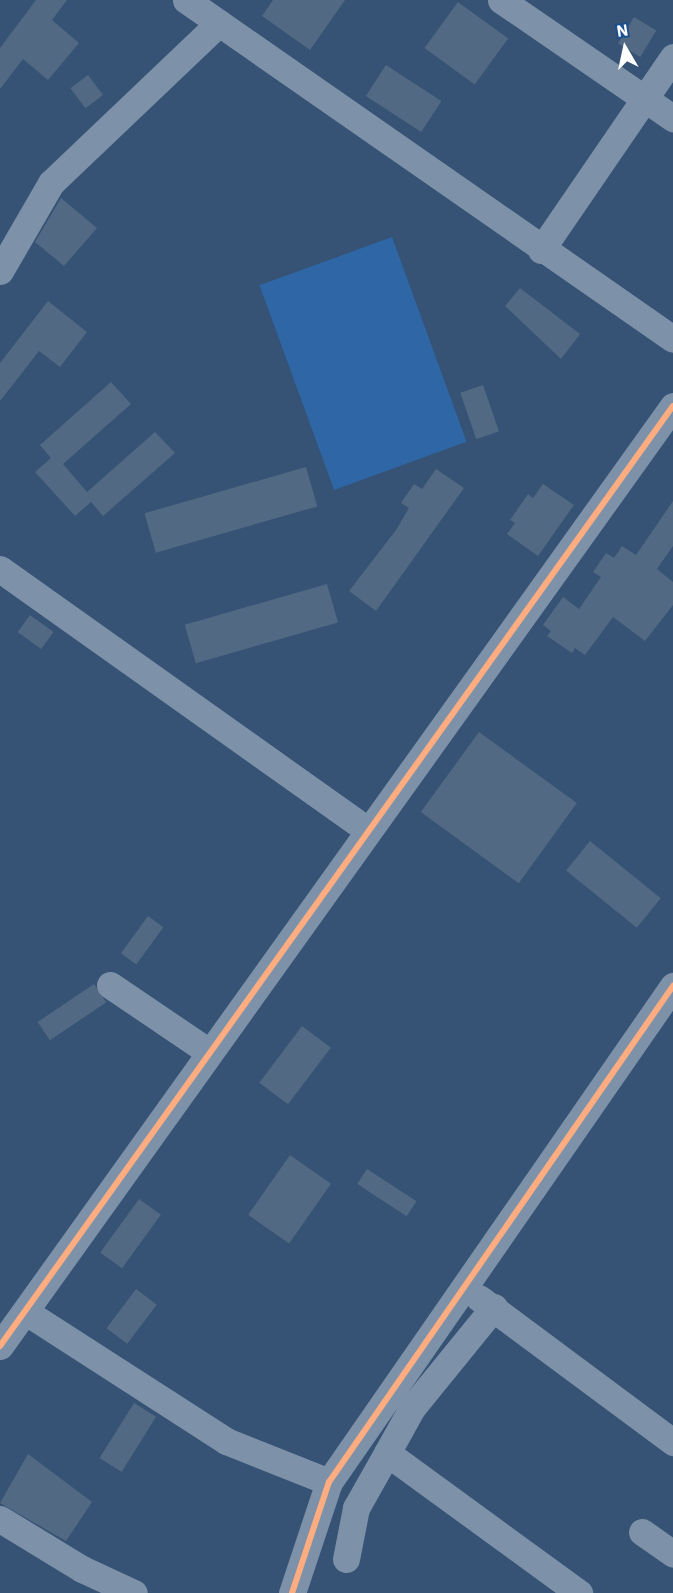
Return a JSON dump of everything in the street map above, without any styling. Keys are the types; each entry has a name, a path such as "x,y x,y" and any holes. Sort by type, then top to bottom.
{"street":[{"path":"186,0 541,250 673,339"},
{"path":"501,0 673,117"},
{"path":"0,271 51,183 219,23"},
{"path":"541,250 673,57"},
{"path":"0,1346 366,829 673,406"},
{"path":"0,569 366,829"},
{"path":"110,985 209,1052"},
{"path":"292,1593 329,1482 409,1360 465,1289 663,1021 673,986"},
{"path":"465,1289 494,1307 673,1442"},
{"path":"346,1559 356,1508 412,1408 494,1307"},
{"path":"26,1312 226,1441 329,1482"},
{"path":"387,1453 579,1593"},
{"path":"0,1519 81,1569 134,1593"},
{"path":"642,1532 673,1554"}],"shaded area":[{"path":"392,237 467,442 334,490 260,285"}],"building":[{"path":"36,0 67,0 52,20 79,43 48,80 23,59 0,89 0,48"},
{"path":"273,0 345,0 310,50 262,16"},
{"path":"458,2 508,38 475,85 424,48"},
{"path":"634,17 656,30 640,57 618,44"},
{"path":"386,65 441,101 421,132 366,96"},
{"path":"88,75 103,95 85,108 70,88"},
{"path":"61,198 97,228 64,266 35,242"},
{"path":"520,288 580,334 561,359 505,306"},
{"path":"48,301 87,332 60,367 39,351 0,401 0,363"},
{"path":"111,382 131,404 63,464 87,492 155,432 175,453 103,516 91,502 75,516 35,472 51,458 40,445"},
{"path":"483,385 499,431 476,439 460,393"},
{"path":"306,467 317,506 156,553 145,513"},
{"path":"436,469 464,488 376,611 349,591 396,530 409,508 401,503 414,484 422,489"},
{"path":"543,484 574,505 538,556 507,534 515,523 510,520 528,494 533,498"},
{"path":"673,501 673,546 657,569 673,582 673,605 645,641 613,617 585,655 575,648 572,653 547,636 551,631 543,625 563,597 579,609 601,577 593,572 606,553 614,558 622,546 636,555"},
{"path":"327,584 338,622 196,663 185,625"},
{"path":"30,615 53,632 41,649 18,632"},
{"path":"479,732 577,803 519,883 421,812"},
{"path":"590,841 661,898 637,928 566,871"},
{"path":"148,916 163,927 136,964 121,953"},
{"path":"94,984 106,1002 50,1040 38,1022"},
{"path":"302,1026 331,1048 288,1104 259,1083"},
{"path":"290,1155 331,1184 289,1243 248,1215"},
{"path":"367,1169 416,1201 407,1216 357,1184"},
{"path":"139,1199 161,1215 122,1268 100,1252"},
{"path":"136,1289 157,1305 127,1344 107,1328"},
{"path":"134,1403 156,1417 122,1472 100,1458"},
{"path":"28,1454 92,1502 66,1541 0,1503"}],"cycle path":[{"path":"0,1346 673,406"},
{"path":"292,1593 329,1482 673,986"}]}
